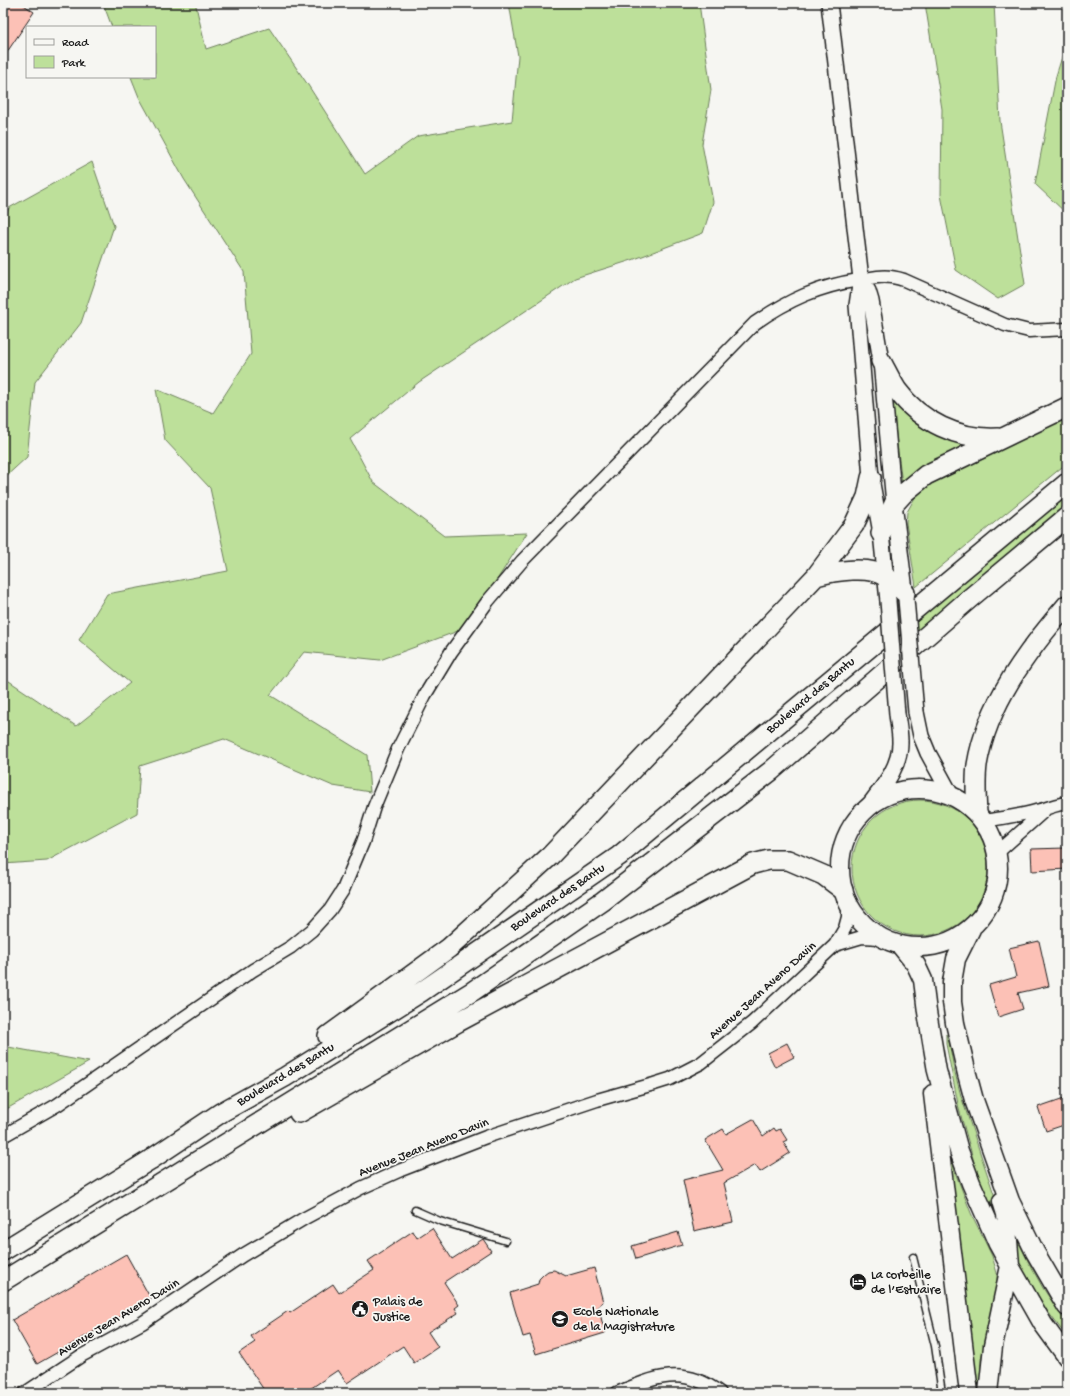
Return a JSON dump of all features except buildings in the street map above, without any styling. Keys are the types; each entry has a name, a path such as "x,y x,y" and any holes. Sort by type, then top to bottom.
{"highway":[{"path":"881,360 897,389 910,405 932,421 946,429 971,437 985,439 1002,438"},
{"path":"881,533 894,504 908,490 926,476 1067,407"},
{"path":"222,1112 449,948 550,856 816,576 854,525 867,497 871,478"},
{"name":"Boulevard des Bantu","path":"3,1251 150,1160 222,1112 285,1077 420,992 619,856 1067,483"},
{"name":"Boulevard des Bantu","path":"3,1281 473,991 603,901 771,771 969,599 1067,517"},
{"path":"816,576 833,571 867,571 886,576 900,598"},
{"path":"980,817 976,780 977,765 985,735 992,717 1007,686 1022,661 1067,605"},
{"path":"156,1187 219,1158 458,1022 753,864 769,860 788,860 823,875 846,897"}],"main road":[{"path":"978,921 959,936 948,941 924,947 900,945 881,938 871,931 862,923 846,897 840,866 844,842 856,821 864,812 883,798 905,790 936,790 951,795 963,802 980,817 990,833 997,853 998,863 996,884 989,904 978,921 968,935 958,954 953,969 952,1002 955,1023 974,1100 1010,1201 1038,1258 1067,1307"},
{"path":"900,945 916,965 923,980 937,1071 959,1151 980,1206 1010,1266 1043,1324 1067,1357"},
{"path":"927,1012 928,1058 969,1393"},
{"path":"974,1100 977,1130 1006,1214 1010,1266 993,1346 988,1393"}],"street":[{"path":"829,3 861,279 857,305 871,478 881,533 886,576"},
{"path":"3,1136 57,1105 253,970 291,947 312,930 330,910 343,890 363,842 374,807 398,749 425,695 451,652 488,601 522,561 755,323 778,308 810,292 843,282 891,276 904,280 1005,325 1029,331 1067,329"},
{"path":"861,279 868,291 871,301 881,360 894,504 900,598 916,712 921,736 928,753 951,795"},
{"path":"864,812 887,781 895,766 899,753 900,742 897,714 900,598"},
{"path":"980,817 1015,816 1060,804 1067,804"},
{"path":"997,853 1046,808"},
{"path":"835,945 845,928 848,917 846,897"},
{"path":"835,945 862,936 881,938"},
{"name":"Avenue Jean Aveno Davin","path":"25,1393 82,1356 142,1323 243,1254 361,1188 401,1170 486,1137 597,1100 670,1079 701,1063 752,1023 791,988 835,945"},
{"path":"617,1393 658,1378 677,1375 697,1380 720,1393"}],"lane":[{"path":"416,1210 440,1221 506,1241"},
{"path":"913,1257 935,1346 942,1393"}],"green space":[{"path":"103,3 196,3 206,49 269,28 308,85 365,174 418,136 512,121 518,56 509,3 699,3 711,90 702,144 713,202 703,233 632,260 575,278 419,382 350,439 373,482 444,536 527,533 466,628 380,660 304,652 270,695 367,755 370,792 333,786 224,739 140,766 137,813 47,861 3,864 3,677 76,726 130,683 79,640 107,594 228,571 210,488 165,440 156,389 213,413 251,354 244,272 184,179 139,97 131,78 156,78 156,26 112,26"},
{"path":"925,3 994,3 1000,121 1025,284 998,299 956,270 941,195 942,109"},
{"path":"1067,41 1067,214 1035,184 1056,76"},
{"path":"92,162 114,226 81,323 35,382 27,457 3,479 3,220 9,208"},
{"path":"891,395 975,444 902,484"},
{"path":"1067,417 1067,463 916,587 906,523 907,512 918,492 925,487"},
{"path":"1067,493 1067,507 912,637 911,622"},
{"path":"913,800 927,800 946,805 958,811 973,825 983,842 987,855 987,881 983,894 977,906 963,921 958,925 940,933 927,936 913,936 894,931 882,925 867,911 863,906 855,888 852,875 852,861 857,842 863,830 877,815 882,811 900,803"},
{"path":"946,1034 961,1096 999,1209 1000,1221 995,1217 976,1169 959,1109 946,1044"},
{"path":"3,1046 89,1062 3,1111"},
{"path":"948,1157 951,1157 955,1172 971,1213 992,1256 997,1273 997,1288 981,1359 980,1393 976,1393"},
{"path":"1016,1239 1043,1288 1067,1324 1067,1337 1042,1304 1016,1258"}],"place":[{"name":"La corbeille de l’Estuaire","path":"858,1282"},
{"name":"Palais de Justice","path":"360,1309"},
{"name":"Ecole Nationale de la Magistrature","path":"560,1319"}]}
